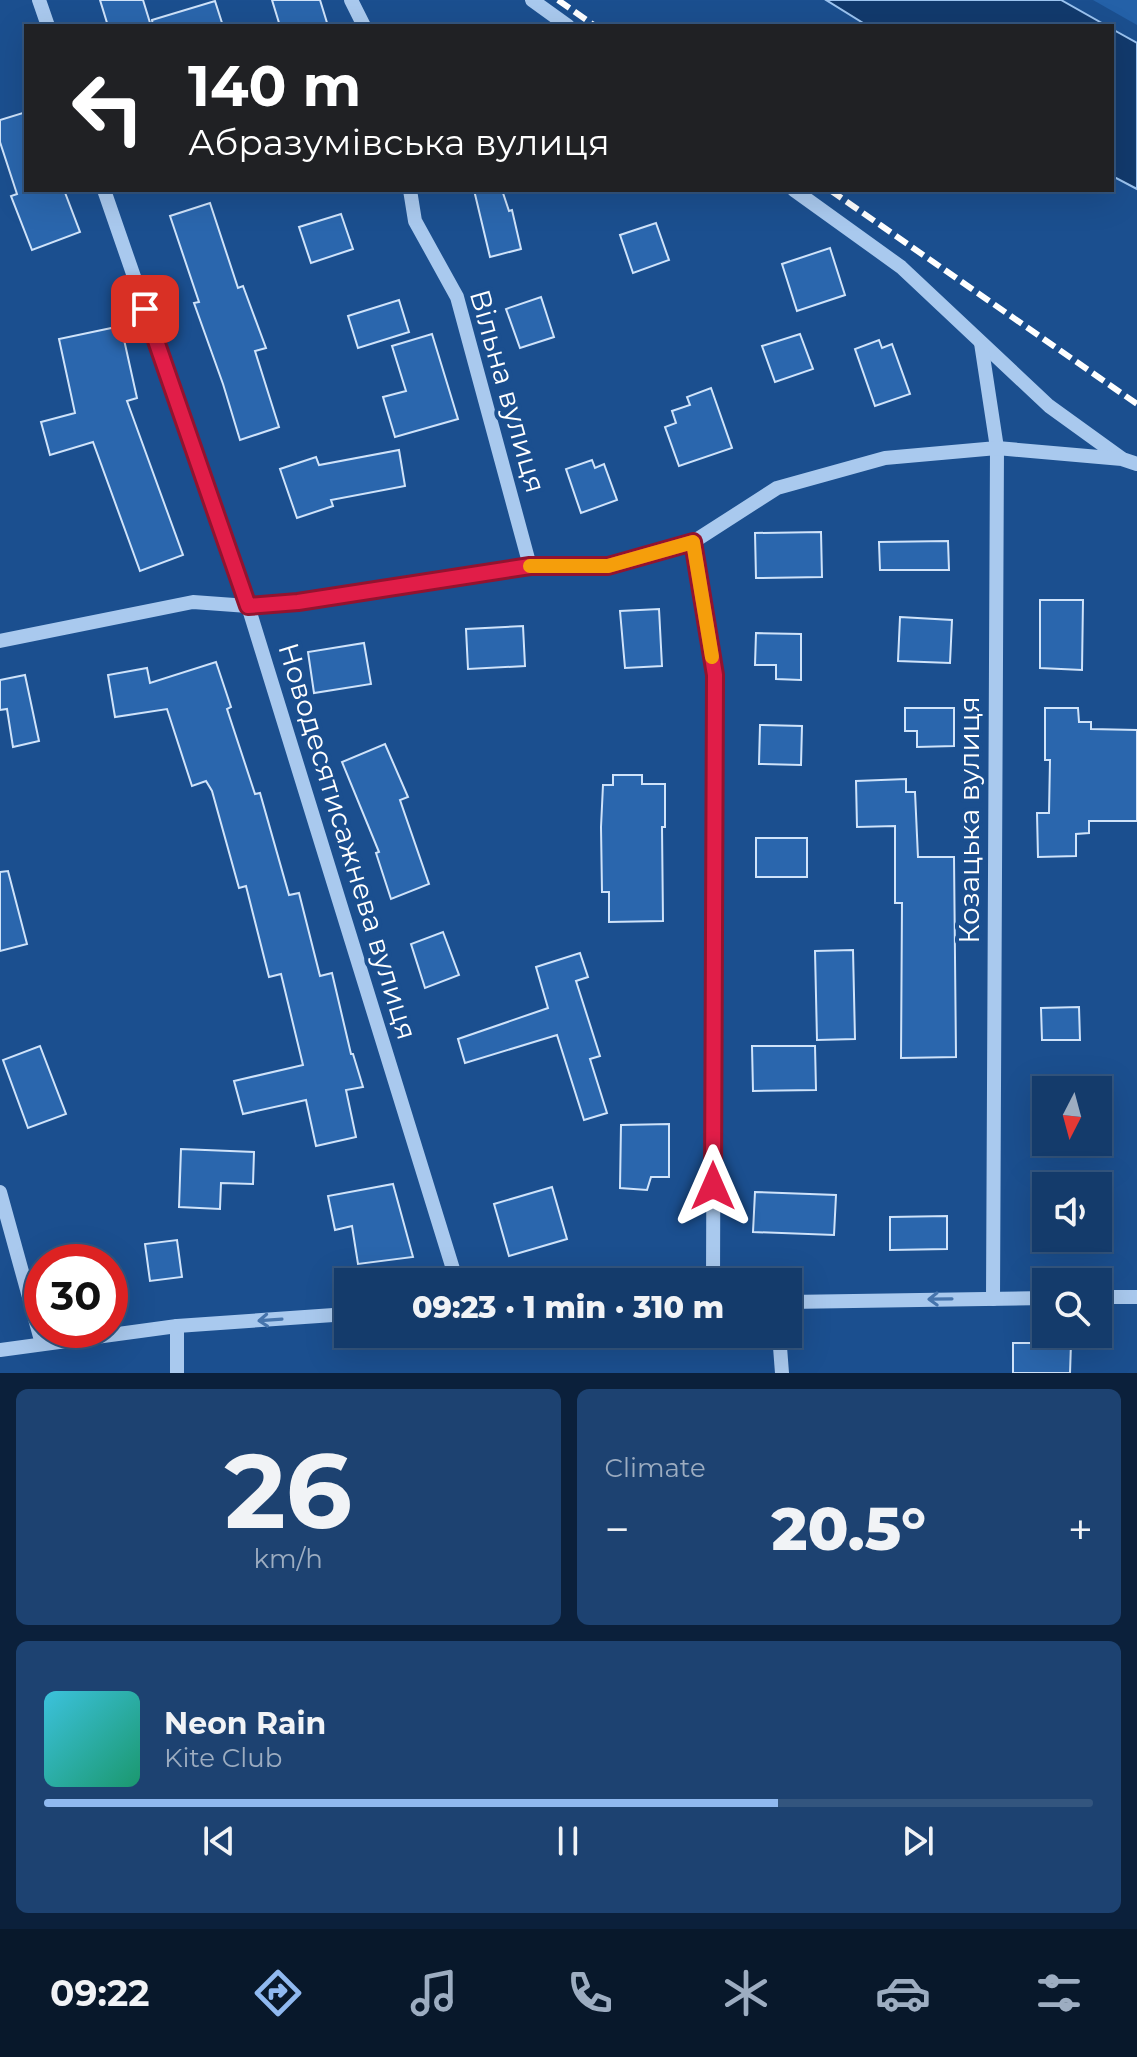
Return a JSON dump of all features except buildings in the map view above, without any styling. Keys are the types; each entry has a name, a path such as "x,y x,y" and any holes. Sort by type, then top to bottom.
{"street":[{"path":"39,0 47,24"},
{"path":"351,0 363,24"},
{"path":"532,0 565,24"},
{"name":"Новодесятисажнева вулиця","path":"105,192 248,606 453,1268"},
{"name":"Вільна вулиця","path":"410,192 415,221 457,297 530,566"},
{"path":"797,192 901,267 1049,406 1122,459"},
{"name":"Козацька вулиця","path":"981,343 997,448 993,1299"},
{"path":"0,641 193,602 248,606 298,602 530,566 608,566 693,542 777,488 885,458 997,448 1122,459 1137,464"},
{"path":"693,542 715,675 713,1268"},
{"path":"0,1192 24,1279"},
{"path":"1112,1297 1137,1297"},
{"path":"802,1302 1032,1298"},
{"path":"128,1333 334,1315"},
{"path":"177,1326 177,1373"},
{"path":"0,1350 24,1347"},
{"path":"780,1348 782,1373"}],"shaded area":[{"path":"826,0 1061,0 1103,24 865,24"},
{"path":"1093,0 1137,0 1137,25"},
{"path":"1114,30 1137,43 1137,189 1114,177"}],"railway":[{"path":"558,0 592,24"},
{"path":"833,192 1137,404"}],"slow traffic":[{"path":"530,566 608,566 693,542 712,657"}],"route":[{"path":"145,309 248,606 298,602 530,566 608,566 693,542 715,675 713,1186"}]}
